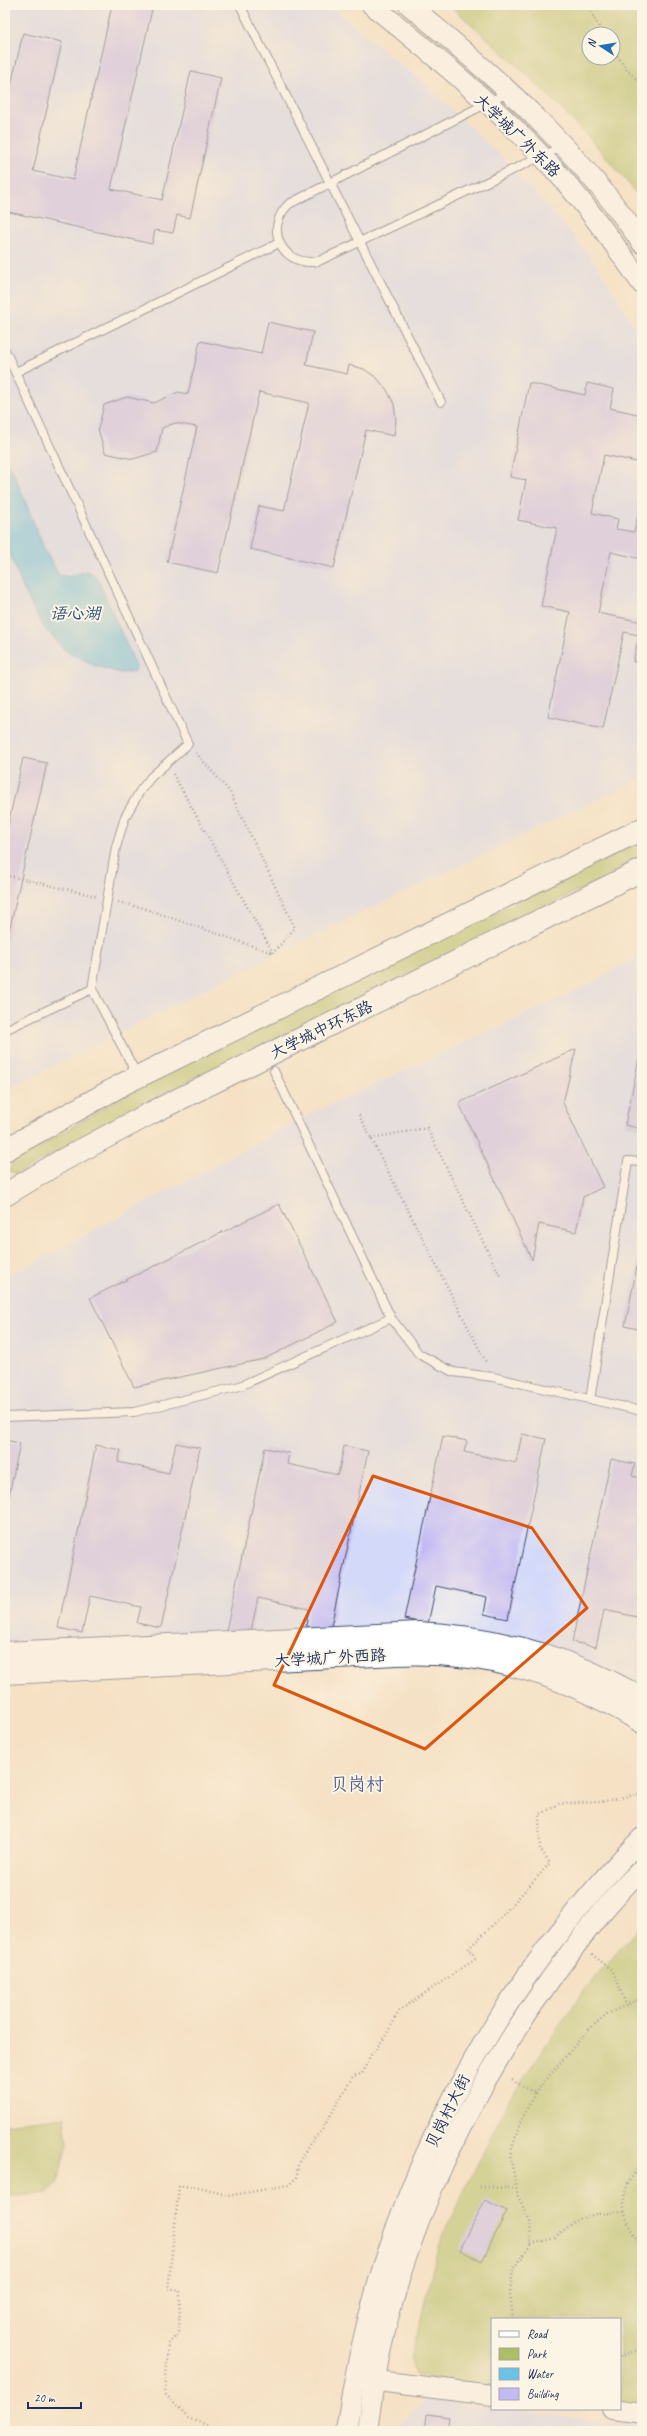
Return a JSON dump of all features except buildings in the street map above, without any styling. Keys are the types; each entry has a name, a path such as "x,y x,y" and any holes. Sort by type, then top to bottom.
{"main road":[{"path":"5,1150 86,1103 137,1077 642,830"},
{"name":"大学城中环东路","path":"5,1194 61,1161 151,1113 642,870"},
{"name":"大学城广外西路","path":"5,1653 418,1633 454,1635 511,1645 562,1660 619,1686 642,1699"},
{"name":"大学城广外西路","path":"5,1673 404,1653 452,1655 507,1664 555,1678 610,1703 641,1722"}],"street":[{"name":"大学城广外东路","path":"372,5 487,103 542,156 587,207 642,284"},
{"name":"大学城广外东路","path":"409,5 510,92 564,145 606,193 642,243"},
{"name":"贝岗村大街","path":"346,2431 355,2378 370,2310 403,2208 436,2131 466,2071 514,1995 551,1942 606,1876 642,1838"},
{"name":"贝岗村大街","path":"366,2431 374,2380 400,2280 415,2232 453,2140 476,2096 509,2040 566,1958 607,1907 642,1869"},
{"path":"355,2378 491,2394"},
{"path":"620,2410 642,2413"}],"lane":[{"path":"240,5 441,402"},
{"path":"510,92 330,183 286,208 277,226 279,243 290,256 309,262 319,261 564,145"},
{"path":"16,372 279,243"},
{"path":"5,350 188,744 166,762 140,791 125,816 116,847 92,989 137,1077"},
{"path":"5,1030 92,989"},
{"path":"274,1071 391,1318 419,1354 453,1372 493,1377 642,1412"},
{"path":"590,1400 628,1161 642,1162"},
{"path":"5,1417 134,1412 240,1386 391,1318"}],"path":[{"path":"587,5 599,26"},
{"path":"621,61 627,70 642,85"},
{"path":"188,744 230,792 295,928 274,953"},
{"path":"166,762 274,953"},
{"path":"5,875 143,908 274,953"},
{"path":"359,1115 490,1370"},
{"path":"371,1138 427,1128 500,1276"},
{"path":"222,2431 188,2418 165,2394 168,2344 179,2333 180,2292 168,2289 179,2186 200,2187 228,2196 290,2185 297,2177 298,2164 310,2143 322,2130 354,2076 362,2074 370,2056 385,2037 400,2010 477,1958 468,1949 501,1917 550,1863 540,1849 539,1814 559,1804 601,1802 642,1793"},
{"path":"589,1952 613,1971 627,2007"},
{"path":"513,2318 510,2292 513,2269 531,2244 530,2221 518,2196 510,2155 520,2123 535,2093 588,2030 607,2014 627,2007 642,1998"},
{"path":"512,2080 535,2093"},
{"path":"642,2164 628,2182 624,2197 624,2212 627,2227 642,2246"},
{"path":"480,2187 516,2188"},
{"path":"531,2244 554,2238 579,2219 596,2214 624,2212"},
{"path":"621,2357 642,2348"}],"highlighted area":[{"path":"373,1476 532,1528 587,1608 425,1749 274,1685"}],"shaded area":[{"path":"5,5 328,5 421,81 501,156 570,231 597,265 642,338 642,778 256,964 5,1090"},
{"path":"642,954 642,1691 511,1640 5,1642 5,1275 23,1269 298,1120 588,985"},
{"path":"427,2400 491,2408 491,2410 510,2410 642,2426 642,2431 391,2431"}],"green space":[{"path":"449,5 642,5 642,201 575,123 501,51"},
{"path":"642,841 642,856 596,882 146,1102 17,1174 9,1171 12,1163 137,1088"},
{"path":"642,1924 642,2408 621,2405 621,2318 491,2318 491,2389 415,2375 411,2358 442,2236 508,2102 582,1992"},
{"path":"65,2117 68,2141 57,2184 47,2193 5,2197 5,2124"}],"water":[{"name":"语心湖","path":"5,461 12,469 45,551 59,575 68,577 87,571 96,576 136,666 135,671 121,673 96,666 65,650 42,625 23,588 5,541"}],"district":[{"name":"贝岗村","path":"357,1784"}]}
